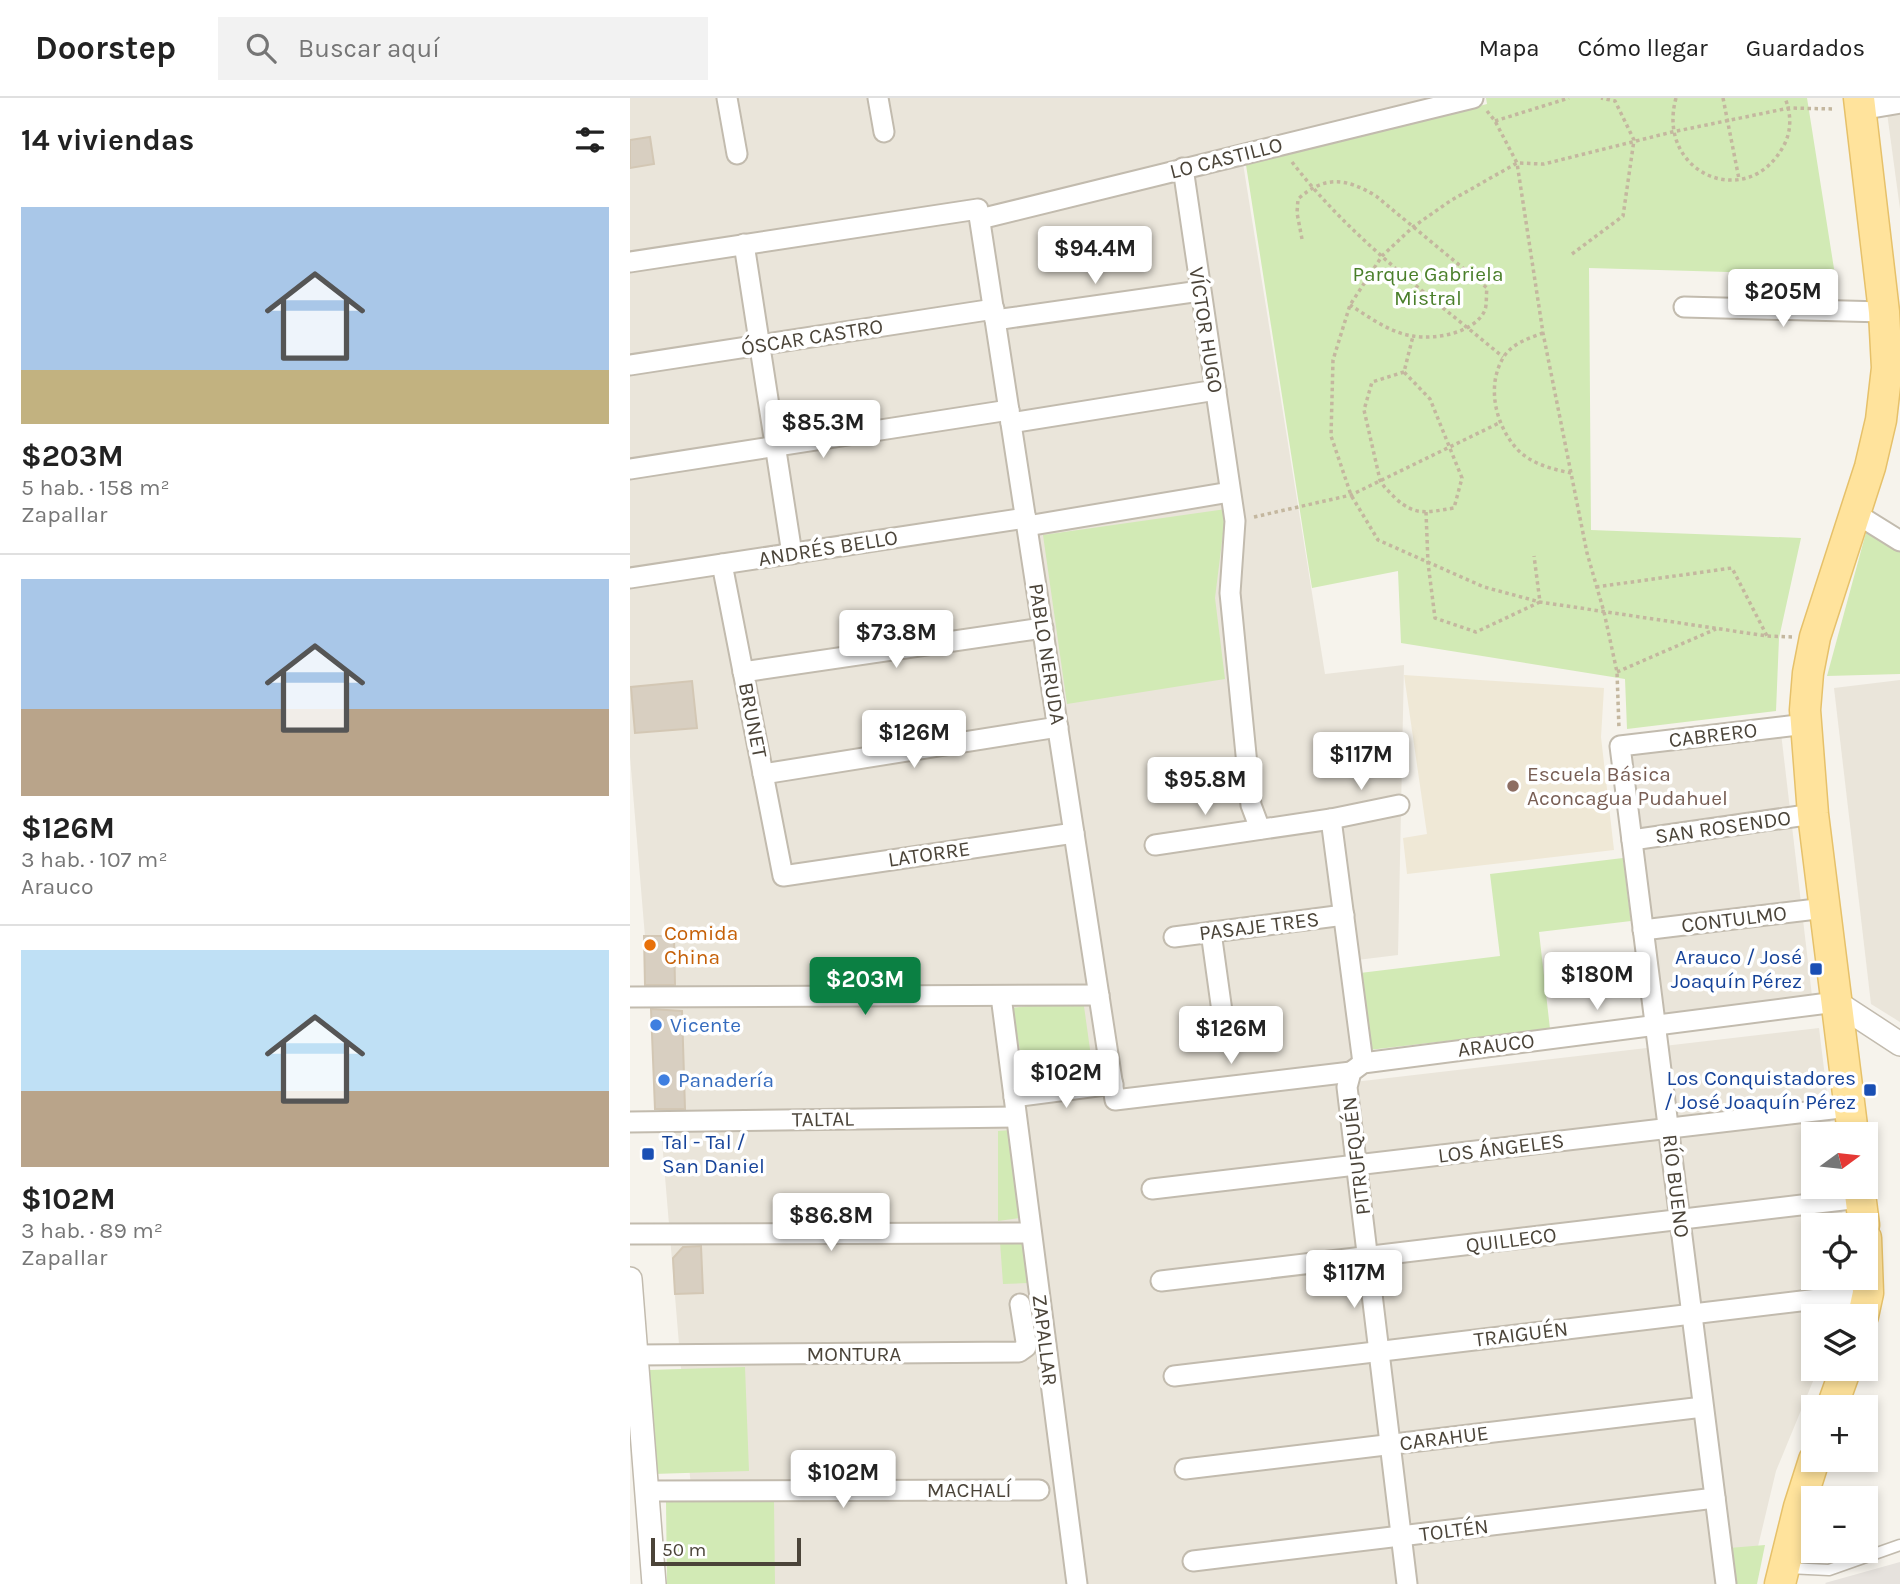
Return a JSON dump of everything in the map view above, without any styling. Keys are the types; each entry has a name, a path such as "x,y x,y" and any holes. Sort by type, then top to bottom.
{"main road":[{"path":"1851,1120 1813,814 1806,724 1808,673 1815,638 1892,397 1860,104"},
{"path":"1782,1576 1810,1472"}],"street":[{"path":"727,98 737,154"},
{"path":"878,98 884,132"},
{"name":"LO CASTILLO","path":"630,262 744,244 979,214 1280,144 1478,102"},
{"path":"1860,104 1900,103"},
{"name":"VÍCTOR HUGO","path":"1183,168 1230,492"},
{"name":"PABLO NERUDA","path":"979,214 1114,1092"},
{"path":"744,244 792,554"},
{"name":"ÓSCAR CASTRO","path":"630,365 994,314 1200,291"},
{"path":"1684,307 1884,312"},
{"path":"630,469 776,447 1216,390"},
{"path":"1230,492 1235,521 1230,593 1251,804 1261,829"},
{"name":"ANDRÉS BELLO","path":"630,578 1230,492"},
{"path":"1855,513 1900,541"},
{"name":"BRUNET","path":"722,564 783,876"},
{"path":"743,672 1043,628"},
{"name":"CABRERO","path":"1620,746 1806,724"},
{"path":"763,774 1058,727"},
{"name":"RÍO BUENO","path":"1620,746 1726,1584"},
{"path":"1155,845 1331,819 1399,805"},
{"name":"SAN ROSENDO","path":"1632,840 1813,814"},
{"name":"PITRUFQUÉN","path":"1331,819 1344,915 1357,1067 1347,1087 1407,1584"},
{"name":"LATORRE","path":"783,876 1074,833"},
{"name":"CONTULMO","path":"1643,930 1825,908"},
{"name":"PASAJE TRES","path":"1174,937 1344,915"},
{"path":"1211,932 1225,1033"},
{"path":"630,998 1099,995"},
{"name":"ZAPALLAR","path":"1001,996 1077,1584"},
{"path":"1836,1002 1900,1044"},
{"name":"ARAUCO","path":"1114,1092 1357,1067 1836,1002"},
{"path":"1014,1097 1114,1092"},
{"name":"TALTAL","path":"630,1122 1016,1117"},
{"name":"LOS ÁNGELES","path":"1153,1189 1668,1128 1851,1120"},
{"name":"QUILLECO","path":"1161,1281 1680,1220 1861,1203"},
{"path":"630,1234 1031,1233"},
{"path":"630,1279 636,1355 634,1393 642,1503 654,1584"},
{"name":"MONTURA","path":"636,1355 1019,1352 1026,1347 1020,1304"},
{"name":"TRAIGUÉN","path":"1174,1376 1692,1314 1801,1308"},
{"name":"CARAHUE","path":"1185,1469 1703,1407"},
{"name":"MACHALÍ","path":"642,1503 1039,1490"},
{"name":"TOLTÉN","path":"1193,1561 1715,1498"}],"lane":[{"path":"1782,1576 1829,1570 1900,1545"}],"path":[{"path":"1495,121 1569,98"},
{"path":"1572,254 1623,216 1634,140 1615,101 1601,98"},
{"path":"1675,98 1671,113 1672,132 1678,149 1689,163 1704,174 1721,179 1739,179 1754,175 1769,167 1779,155 1788,132 1788,108 1785,98"},
{"path":"1723,98 1739,179"},
{"path":"1478,102 1495,121 1517,163 1543,333 1571,473 1617,672 1620,746"},
{"path":"1815,638 1767,636 1540,602 1483,587 1378,540 1351,495 1331,436 1334,360 1350,305 1382,257 1413,227 1450,201 1517,163 1544,164 1634,140 1788,108 1860,104"},
{"path":"1280,144 1311,187 1382,257 1503,357"},
{"path":"1302,239 1297,214 1298,199 1311,187 1331,182 1355,184 1376,196 1487,288 1485,310 1469,329 1450,334 1413,336 1386,327 1350,305"},
{"path":"1543,333 1521,341 1503,357 1494,386 1499,423 1518,450 1543,467 1571,473"},
{"path":"1404,372 1413,336"},
{"path":"1404,372 1430,399 1450,445 1462,478 1454,508 1426,512 1407,509 1380,481 1364,410 1372,382 1404,372"},
{"path":"1235,521 1351,495 1499,423"},
{"path":"1426,512 1428,564 1435,618 1476,632 1540,602"},
{"path":"1534,556 1540,602"},
{"path":"1596,587 1732,568 1767,636"},
{"path":"1617,672 1718,629"}],"shaded area":[{"path":"630,98 1452,98 1241,151 1325,674 1404,665 1398,955 1341,962 1354,1082 1819,1028 1831,1122 1801,1122 1801,1199 1841,1199 1842,1213 1801,1213 1801,1290 1843,1290 1840,1304 1801,1304 1801,1381 1813,1381 1807,1395 1801,1395 1801,1410 1776,1471 1749,1584 699,1584 630,757"},
{"path":"1885,98 1900,98 1900,209"},
{"name":"Escuela Básica Aconcagua Pudahuel","path":"1404,675 1604,688 1601,737 1614,850 1407,874 1403,838 1427,834"},
{"path":"1900,680 1900,1022 1871,1004 1834,688"},
{"path":"1781,733 1812,996 1665,1013 1629,750"},
{"path":"1900,1562 1900,1584 1825,1583"}],"green space":[{"name":"Parque Gabriela Mistral","path":"1486,98 1807,98 1835,275 1589,268 1591,530 1801,538 1779,638 1776,711 1627,729 1625,679 1401,643 1398,571 1312,588 1246,165 1487,104"},
{"path":"1226,509 1215,598 1225,679 1067,704 1043,535"},
{"path":"1868,525 1900,546 1900,674 1827,676"},
{"path":"1623,858 1631,921 1539,932 1550,1029 1369,1050 1360,973 1500,956 1490,874"},
{"path":"1083,999 1094,1078 1027,1087 1012,1008"},
{"path":"1011,1130 1020,1218 998,1221 998,1131"},
{"path":"1025,1240 1028,1283 1003,1284 1000,1242"},
{"path":"745,1367 749,1471 653,1474 649,1370"},
{"path":"774,1501 775,1584 667,1584 666,1502"},
{"path":"1765,1545 1757,1584 1734,1584 1729,1548"}],"building":[{"path":"650,137 654,164 630,168 630,140"},
{"path":"692,681 697,728 635,733 631,687"},
{"path":"644,936 674,936 675,985 645,985"},
{"path":"651,1009 682,1011 685,1109 655,1109"},
{"path":"701,1246 703,1293 675,1294 673,1258 683,1247"}],"place":[{"name":"Escuela Básica Aconcagua Pudahuel","path":"1513,786"},
{"name":"Comida China","path":"650,945"},
{"name":"Arauco / José Joaquín Pérez","path":"1816,969"},
{"name":"Vicente","path":"656,1025"},
{"name":"Panadería","path":"664,1080"},
{"name":"Los Conquistadores / José Joaquín Pérez","path":"1870,1090"},
{"name":"Tal - Tal / San Daniel","path":"648,1154"}]}
